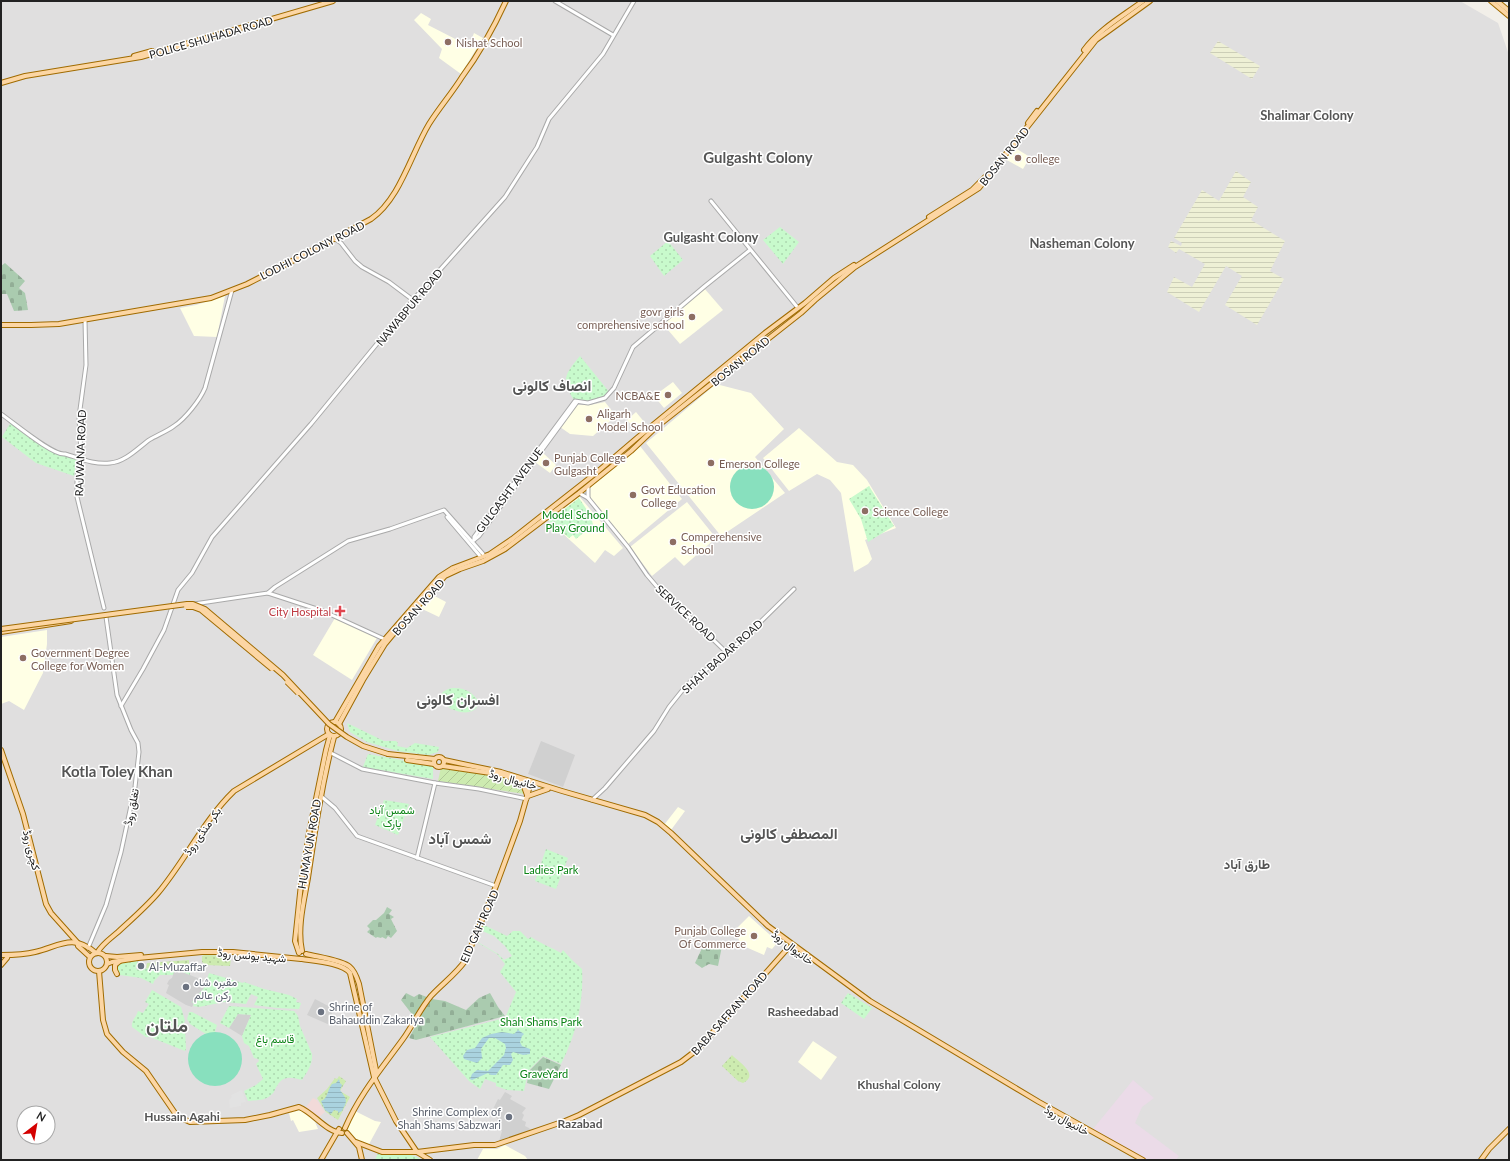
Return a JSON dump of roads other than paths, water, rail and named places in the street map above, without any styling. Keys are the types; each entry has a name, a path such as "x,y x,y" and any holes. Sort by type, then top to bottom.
{"main road":[{"name":"POLICE SHUHADA ROAD","path":"1,83 25,76 88,66 182,44 325,1"},
{"name":"POLICE SHUHADA ROAD","path":"232,29 333,1"},
{"name":"LODHI COLONY ROAD","path":"1,324 59,324 204,299 247,284 343,235 379,214 395,192 429,123 469,67 506,1"},
{"name":"BOSAN ROAD","path":"337,723 385,644 442,579 452,573 500,553 631,451 654,429 736,361 765,333 838,275 976,187 989,173 1090,42 1144,1"},
{"name":"BOSAN ROAD","path":"337,723 363,673 384,640 444,573 496,551 736,361 801,313 855,267 979,188 1090,47 1106,30 1150,1"},
{"path":"1491,1 1509,16"},
{"path":"1497,1 1509,11"},
{"path":"765,333 768,338"},
{"path":"606,464 610,468"},
{"path":"1,631 190,604 198,606 205,609 294,685 321,716 339,732 363,746 388,755"},
{"path":"1,631 193,607 201,610 283,678 337,734 362,748 388,755 435,759 440,758 466,766 501,772 533,783"},
{"path":"337,723 342,729 337,736 331,735 328,727 330,724 337,723"},
{"name":"HUMAYUN ROAD","path":"302,955 301,940 303,907 317,813 331,753 331,735"},
{"name":"HUMAYUN ROAD","path":"302,955 295,941 300,890 309,833 326,750 331,735"},
{"name":"بکر منڈی روڈ","path":"96,953 102,945 130,921 157,894 168,881 201,830 234,791 331,735"},
{"name":"کچری روڈ","path":"1,750 23,814 45,901 51,913 77,942 78,946 90,957"},
{"path":"317,813 322,797 331,753"},
{"name":"خانیوال روڈ","path":"388,755 439,766 466,766 504,775 639,813 654,819 671,833 768,926 870,1001 1139,1160"},
{"path":"434,764 435,759"},
{"path":"443,766 444,760"},
{"path":"519,780 523,784 528,797 548,789"},
{"name":"خانیوال روڈ","path":"533,783 548,789 645,816 658,823 765,926 873,1005 1040,1105 1143,1160"},
{"name":"EID GAH ROAD","path":"321,1160 342,1131 374,1077 404,1037 427,1002 465,961 496,886 533,783"},
{"path":"1,955 35,952 67,942 77,942 96,953 102,953 106,956 107,964 104,969 98,971 91,966 89,962 90,957 96,953"},
{"name":"BABA SAFRAN ROAD","path":"356,1142 382,1152 417,1152 474,1145 500,1144 572,1118 681,1062 698,1049 788,948"},
{"name":"شہید یونس روڈ","path":"106,956 119,957 202,950 258,952 294,956 302,955"},
{"name":"شہید یونس روڈ","path":"107,964 120,961 202,952 302,955"},
{"path":"1,965 8,955"},
{"path":"302,955 341,966 350,973 374,1077 399,1126 417,1152 430,1160"},
{"path":"117,974 115,965 120,961"},
{"path":"98,971 103,1020 107,1034 123,1052 146,1071 177,1116 190,1122 245,1120 299,1107 342,1131 356,1142 362,1160"},
{"path":"1481,1160 1489,1148 1509,1129"}],"street":[{"path":"555,1 614,35"},
{"name":"NAWABPUR ROAD","path":"121,706 164,630 178,590 192,574 212,537 311,424 413,300 505,197 537,147 549,119 602,54 634,1"},
{"path":"710,201 798,308"},
{"path":"341,243 343,235"},
{"path":"335,239 341,243 355,261 362,267 389,282 413,300"},
{"path":"576,401 588,403 605,398 614,388 633,347 704,286 750,250"},
{"path":"1,414 39,442 60,454 101,464 110,464 118,461 173,427 197,402 205,388 232,290"},
{"name":"RAJWANA ROAD","path":"85,320 86,365 79,421 80,459 76,497 104,608"},
{"name":"GULGASHT AVENUE","path":"576,401 479,536 474,540 474,537 576,401"},
{"path":"579,493 588,498 588,486"},
{"name":"SERVICE ROAD","path":"588,498 628,547 647,575 664,595 694,620 726,652"},
{"name":"GULGASHT AVENUE","path":"268,593 275,587 348,541 390,529 443,511 482,555"},
{"name":"SHAH BADAR ROAD","path":"592,800 605,788 654,731 669,707 685,687 697,675 718,662 726,652 741,641 794,589"},
{"path":"190,604 268,593 323,611 384,640"},
{"name":"تغلق روڈ","path":"88,948 106,905 119,859 125,837 138,767 139,746 117,695 106,617"},
{"path":"331,753 362,769 435,783 528,797"},
{"path":"417,858 435,783"},
{"path":"322,797 335,808 357,836 496,886"}],"water":[{"path":"518,1030 524,1034 520,1042 522,1046 530,1049 530,1054 523,1055 513,1052 511,1054 513,1060 510,1065 503,1065 496,1075 491,1075 488,1073 472,1080 470,1079 472,1074 477,1070 488,1071 504,1055 506,1048 505,1044 495,1038 489,1038 481,1049 482,1058 477,1063 464,1059 463,1056 467,1050 475,1048 482,1038 491,1034 502,1032 514,1034"},
{"path":"339,1079 342,1085 340,1090 346,1102 342,1111 338,1113 338,1111 334,1110 331,1114 325,1110 321,1101 325,1098 330,1086 336,1083"}],"place":[{"name":"Nishat School","path":"448,42"},
{"name":"college","path":"1018,158"},
{"name":"govr girls comprehensive school","path":"692,317"},
{"name":"NCBA&E","path":"668,395"},
{"name":"Aligarh Model School","path":"589,419"},
{"name":"Punjab College Gulgasht","path":"546,463"},
{"name":"Emerson College","path":"711,463"},
{"name":"Govt Education College","path":"633,495"},
{"name":"Science College","path":"865,511"},
{"name":"Comperehensive School","path":"673,542"},
{"name":"City Hospital","path":"340,611"},
{"name":"Government Degree College for Women","path":"23,658"},
{"name":"Punjab College Of Commerce","path":"754,936"},
{"name":"Al-Muzaffar","path":"141,966"},
{"name":"مقبرہ شاہ رکن عالم","path":"186,987"},
{"name":"Shrine of Bahauddin Zakariya","path":"321,1012"},
{"name":"Shrine Complex of Shah Shams Sabzwari","path":"509,1117"}],"district":[{"name":"Shalimar Colony","path":"1307,115"},
{"name":"Gulgasht Colony","path":"758,157"},
{"name":"Gulgasht Colony","path":"711,237"},
{"name":"Nasheman Colony","path":"1082,243"},
{"name":"انصاف کالونی","path":"552,385"},
{"name":"افسران کالونی","path":"458,699"},
{"name":"Kotla Toley Khan","path":"117,771"},
{"name":"المصطفی کالونی","path":"789,833"},
{"name":"شمس آباد","path":"460,838"},
{"name":"طارق آباد","path":"1247,864"},
{"name":"Rasheedabad","path":"803,1011"},
{"name":"ملتان","path":"167,1024"},
{"name":"Khushal Colony","path":"899,1084"},
{"name":"Hussain Agahi","path":"182,1116"},
{"name":"Razabad","path":"580,1123"}],"park label":[{"name":"Model School Play Ground","path":"575,520"},
{"name":"شمس آباد پارک","path":"392,815"},
{"name":"Ladies Park","path":"551,869"},
{"name":"Shah Shams Park","path":"541,1021"},
{"name":"قاسم باغ","path":"275,1038"},
{"name":"GraveYard","path":"544,1073"}]}
